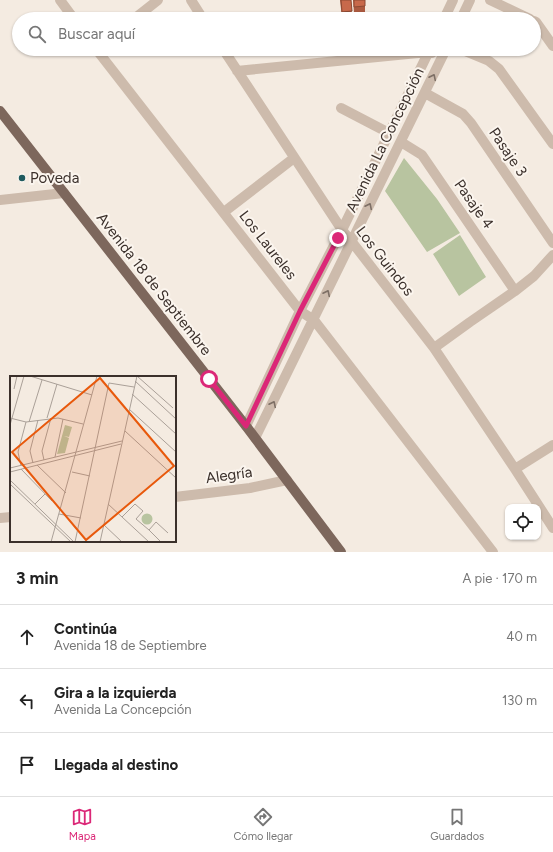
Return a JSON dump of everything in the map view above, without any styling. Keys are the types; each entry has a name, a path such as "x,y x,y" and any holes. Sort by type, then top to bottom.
{"main road":[{"name":"Avenida 18 de Septiembre","path":"0,112 246,426 341,552"}],"street":[{"path":"60,0 69,12"},
{"path":"143,12 158,0"},
{"path":"191,0 199,12"},
{"path":"447,12 453,0"},
{"path":"464,12 470,0"},
{"path":"490,0 515,12"},
{"path":"541,29 553,46"},
{"name":"Los Laureles","path":"101,56 300,311 314,320 493,552"},
{"name":"Los Guindos","path":"227,56 342,230 434,348 516,469 553,528"},
{"path":"237,71 374,56"},
{"name":"Avenida La Concepción","path":"246,426 300,311 342,230 426,56"},
{"name":"Avenida La Concepción","path":"255,438 443,56"},
{"path":"477,56 489,61 499,69 553,144"},
{"name":"Pasaje 3","path":"425,93 464,114 553,243"},
{"path":"341,108 389,133"},
{"name":"Pasaje 4","path":"401,142 422,156 515,291"},
{"path":"224,212 294,158"},
{"path":"0,200 64,193"},
{"path":"434,348 515,291 534,276 553,255"},
{"path":"516,469 553,445"},
{"name":"Alegría","path":"176,497 250,488 286,480"},
{"path":"0,518 10,517"}],"green space":[{"path":"404,158 437,199 460,233 427,252 385,191"},
{"path":"460,235 486,277 459,296 433,254"}],"building":[{"path":"341,0 351,0 352,11 342,12"},
{"path":"354,0 365,0 365,6 354,7"}],"place":[{"name":"Poveda","path":"22,178"}],"route":[{"path":"209,379 246,426 300,311 338,238"}]}
